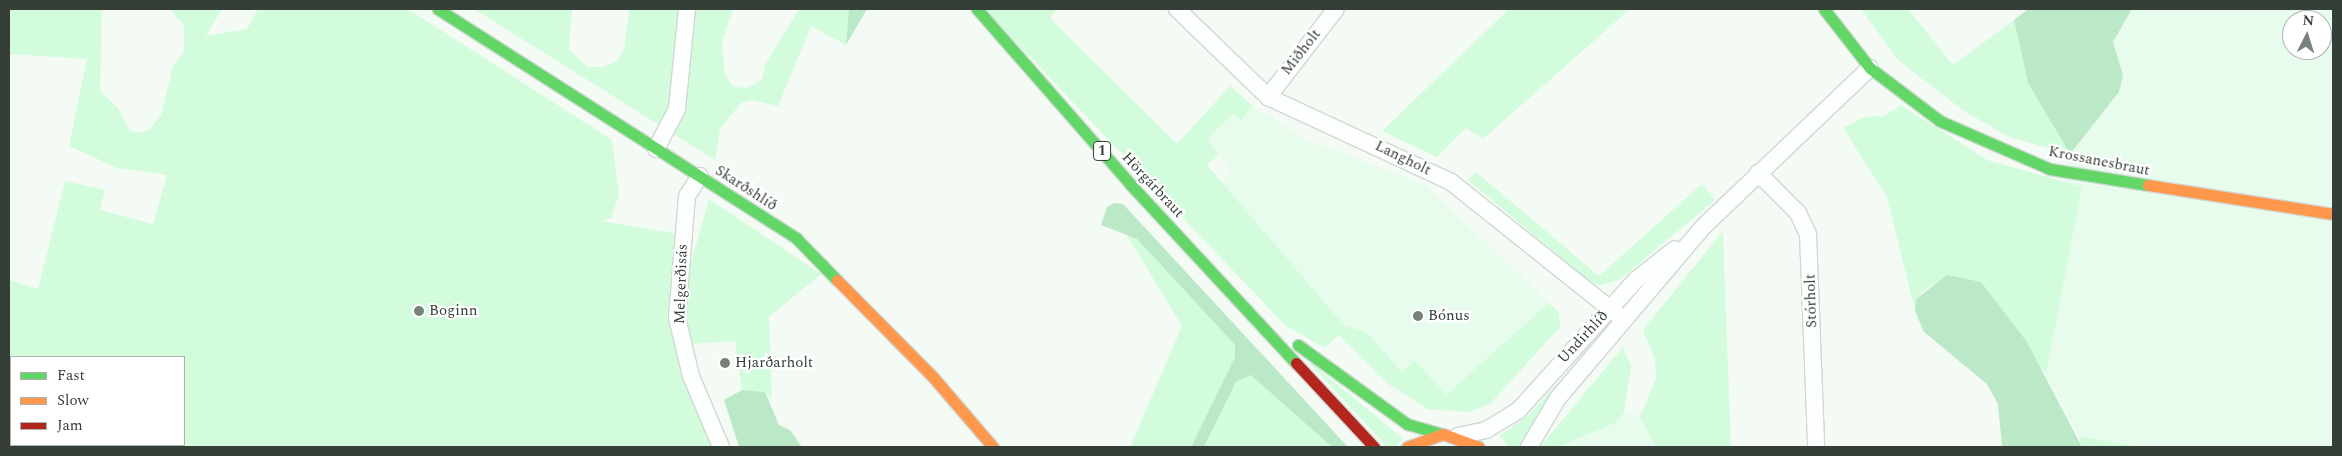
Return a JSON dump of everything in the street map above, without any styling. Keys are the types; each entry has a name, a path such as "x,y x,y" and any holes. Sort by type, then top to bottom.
{"main road":[{"name":"Skarðshlíð","path":"438,9 798,239 933,376 993,447"},
{"name":"Hörgárbraut","path":"976,9 1130,184 1231,290 1374,447"},
{"name":"Krossanesbraut","path":"1824,9 1870,68 1940,121 1992,147 2050,168 2333,214"},
{"name":"Hörgárbraut","path":"1231,290 1382,408 1407,424 1451,435 1480,447"},
{"path":"1407,447 1451,435"}],"street":[{"path":"656,149 677,109 687,9"},
{"name":"Langholt","path":"1177,9 1268,97 1451,182 1624,320"},
{"name":"Miðholt","path":"1268,97 1336,9"},
{"name":"Undirhlíð","path":"1528,447 1558,398 1704,226 1870,68"},
{"name":"Stórholt","path":"1758,173 1798,213 1808,234 1816,447"},
{"name":"Melgerðisás","path":"700,176 687,196 678,318 691,376 721,447"},
{"name":"Undirhlíð","path":"1451,435 1486,430 1518,411 1637,279 1704,226"}],"shaded area":[{"path":"2132,9 2333,9 2333,447 2141,447 2079,436 2046,374 2082,187 2063,183 2070,154 2119,92 2123,75 2113,42"},
{"path":"1253,106 1306,139 1427,186 1549,303 1446,395 1415,360 1402,372 1366,332 1344,325 1220,182 1232,172 1207,140 1233,114 1241,121"},
{"path":"1624,412 1640,417 1656,447 1558,447 1617,422"}],"green space":[{"path":"9,9 102,9 100,91 118,108 130,131 138,133 149,130 161,115 173,66 184,52 184,26 170,9 222,9 206,36 247,29 258,9 408,9 612,140 619,195 611,218 602,221 678,234 671,326 684,380 713,447 9,447 9,280 38,289 65,181 105,190 100,210 153,224 167,175 117,168 69,146 87,59 9,54"},
{"path":"474,9 572,9 569,49 587,67 603,67 617,61 624,50 629,9 733,9 722,42 725,75 733,87 748,88 762,79 765,65 799,9 849,9 846,45 811,26 778,106 753,100 741,103 720,129 715,160"},
{"path":"849,9 867,9 846,45"},
{"path":"984,9 1057,9 1050,18 1177,144 1230,86 1253,106 1241,121 1233,114 1207,139 1218,154 1207,165 1344,325 1366,332 1402,372 1415,360 1446,395 1549,303 1559,312 1560,327 1490,404 1468,412 1428,409 1387,383 1339,335 1324,348 1285,325"},
{"path":"1509,9 1630,9 1483,139 1466,128 1437,157 1382,131"},
{"path":"1861,9 1908,9 1953,65 2014,20 2028,83 2070,154 2009,137 1964,111 1898,60"},
{"path":"2028,9 2132,9 2113,42 2123,75 2119,92 2070,154 2028,83 2014,20"},
{"path":"1901,105 1987,160 2082,187 2046,374 1980,282 1930,285 1916,299 1915,311 1887,197 1843,128 1864,117 1884,116"},
{"path":"1476,172 1599,276 1702,184 1715,200 1619,280 1600,285 1590,282 1468,180"},
{"path":"709,199 821,274 769,317 772,400 765,392 742,390 735,341 691,344 684,309 690,266"},
{"path":"1114,203 1123,204 1347,446 1332,447 1251,375 1236,382 1204,447 1191,447 1235,357 1235,345 1137,239 1101,225 1107,207"},
{"path":"1723,231 1731,447 1656,447 1640,417 1656,378 1655,360 1643,330"},
{"path":"1125,232 1137,239 1235,345 1235,357 1191,447 1130,447 1182,326"},
{"path":"1947,275 1981,282 2027,342 2082,447 2002,447 1998,404 1987,384 1924,332 1915,311 1916,299"},
{"path":"1590,347 1535,418 1522,447 1509,447 1500,436 1530,414"},
{"path":"1623,347 1631,366 1624,412 1617,422 1558,447 1540,447"},
{"path":"1305,358 1403,439 1395,447 1387,447"},
{"path":"1251,375 1266,384 1332,447 1204,447 1236,382"},
{"path":"742,390 765,392 779,425 790,430 802,447 739,447 724,400"},
{"path":"2079,436 2141,447 2082,447"}],"traffic: fast":[{"path":"438,9 797,239 837,280"},
{"path":"977,9 1130,184 1296,363"},
{"path":"1824,9 1870,68 1940,121 2050,169 2148,185"},
{"path":"1298,345 1407,424 1443,434"}],"traffic: slow":[{"path":"2148,185 2333,214"},
{"path":"837,280 933,377 993,447"},
{"path":"1407,447 1443,434 1479,447"}],"traffic: jam":[{"path":"1296,363 1374,447"}],"place":[{"name":"Boginn","path":"419,311"},
{"name":"Bónus","path":"1418,316"},
{"name":"Hjarðarholt","path":"725,363"}]}
